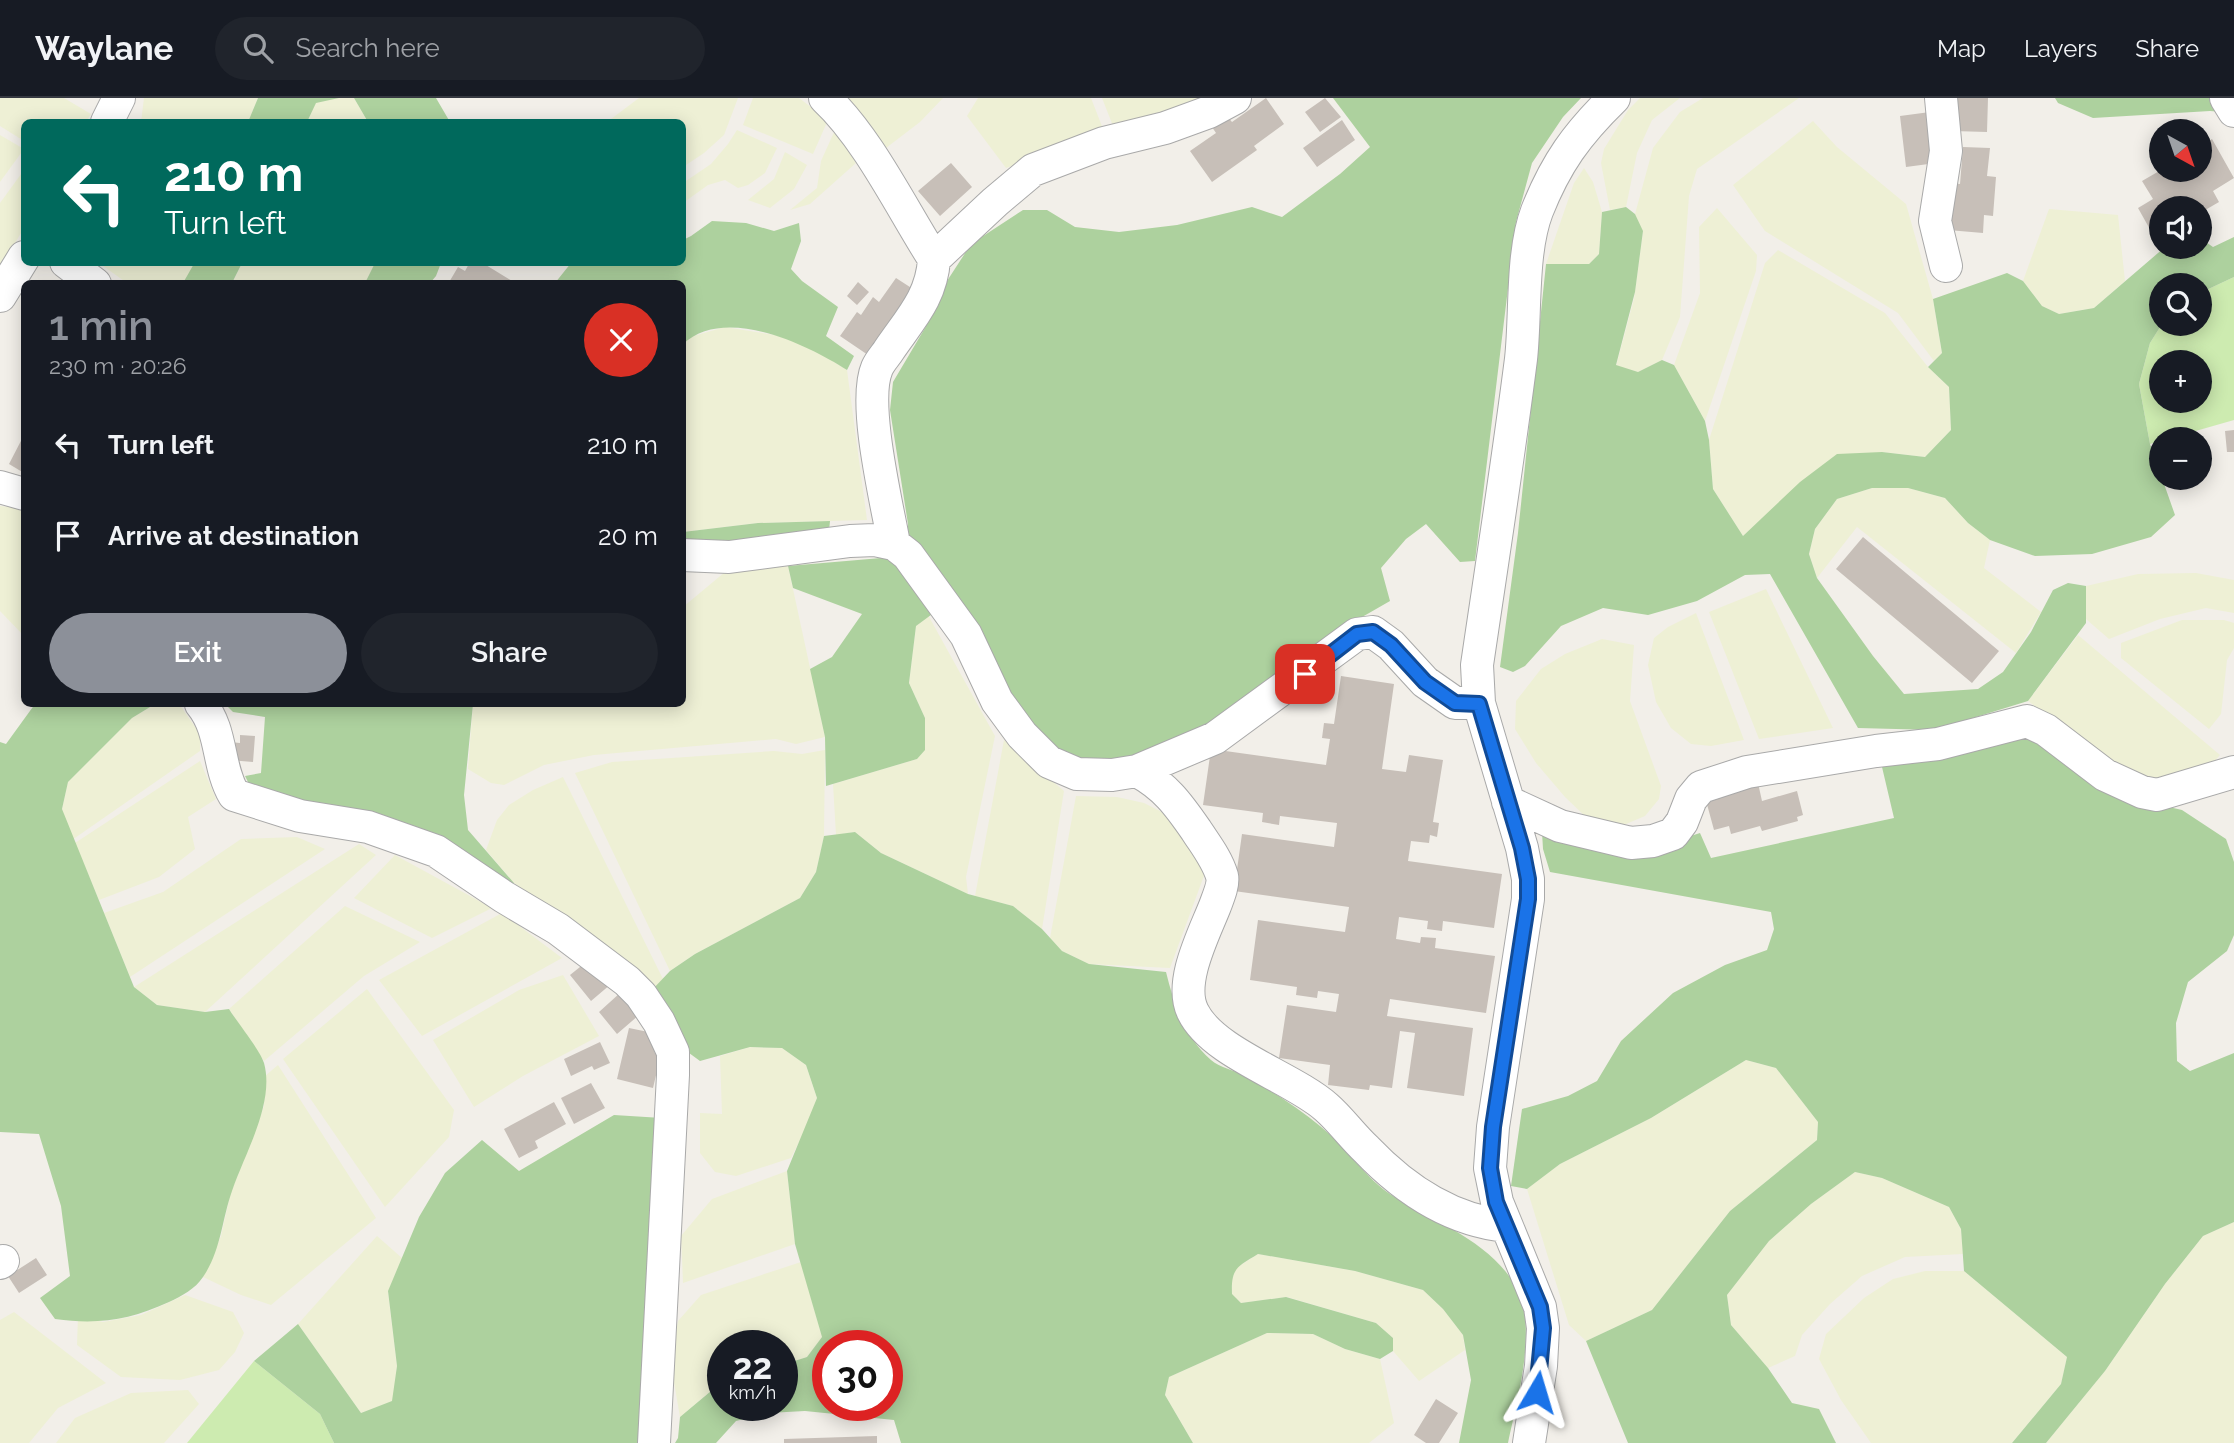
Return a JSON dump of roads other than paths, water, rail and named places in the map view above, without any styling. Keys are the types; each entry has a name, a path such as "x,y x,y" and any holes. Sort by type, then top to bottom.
{"street":[{"path":"108,119 119,98"},
{"path":"825,98 836,108 867,151 934,260 933,277 927,296 877,368 872,393 873,422 894,544"},
{"path":"934,260 1033,170 1104,144 1165,128 1209,112 1235,98"},
{"path":"1529,1443 1541,1366 1543,1328 1540,1307 1496,1202 1490,1168 1493,1127 1528,899 1528,879 1522,848 1479,704 1477,665 1521,357 1529,247 1536,214 1560,162 1584,127 1614,98"},
{"path":"1941,98 1946,151 1935,221 1946,266"},
{"path":"2226,98 2234,111"},
{"path":"0,296 21,262"},
{"path":"71,266 90,280"},
{"path":"0,487 21,493"},
{"path":"686,555 729,557 863,540 894,544 908,555 966,635 997,701 1022,735 1049,762 1077,774 1112,775 1137,771 1215,738 1357,634 1373,632 1391,645 1425,682 1455,703 1479,704"},
{"path":"204,707 211,716 220,742 226,781 234,795 300,816 368,827 436,851 602,960 641,995 659,1022 673,1052 673,1075 654,1443"},
{"path":"1508,802 1560,826 1631,843 1653,841 1673,834 1682,822 1691,799 1701,787 1724,779 1747,772 1875,751 1938,744 2027,721 2046,730 2105,775 2142,792 2157,795 2234,772"},
{"path":"1137,771 1156,781 1177,802 1212,854 1223,878 1219,897 1192,969 1190,1001 1193,1013 1208,1031 1225,1044 1325,1106 1399,1182 1448,1211 1483,1224 1506,1226"}]}
